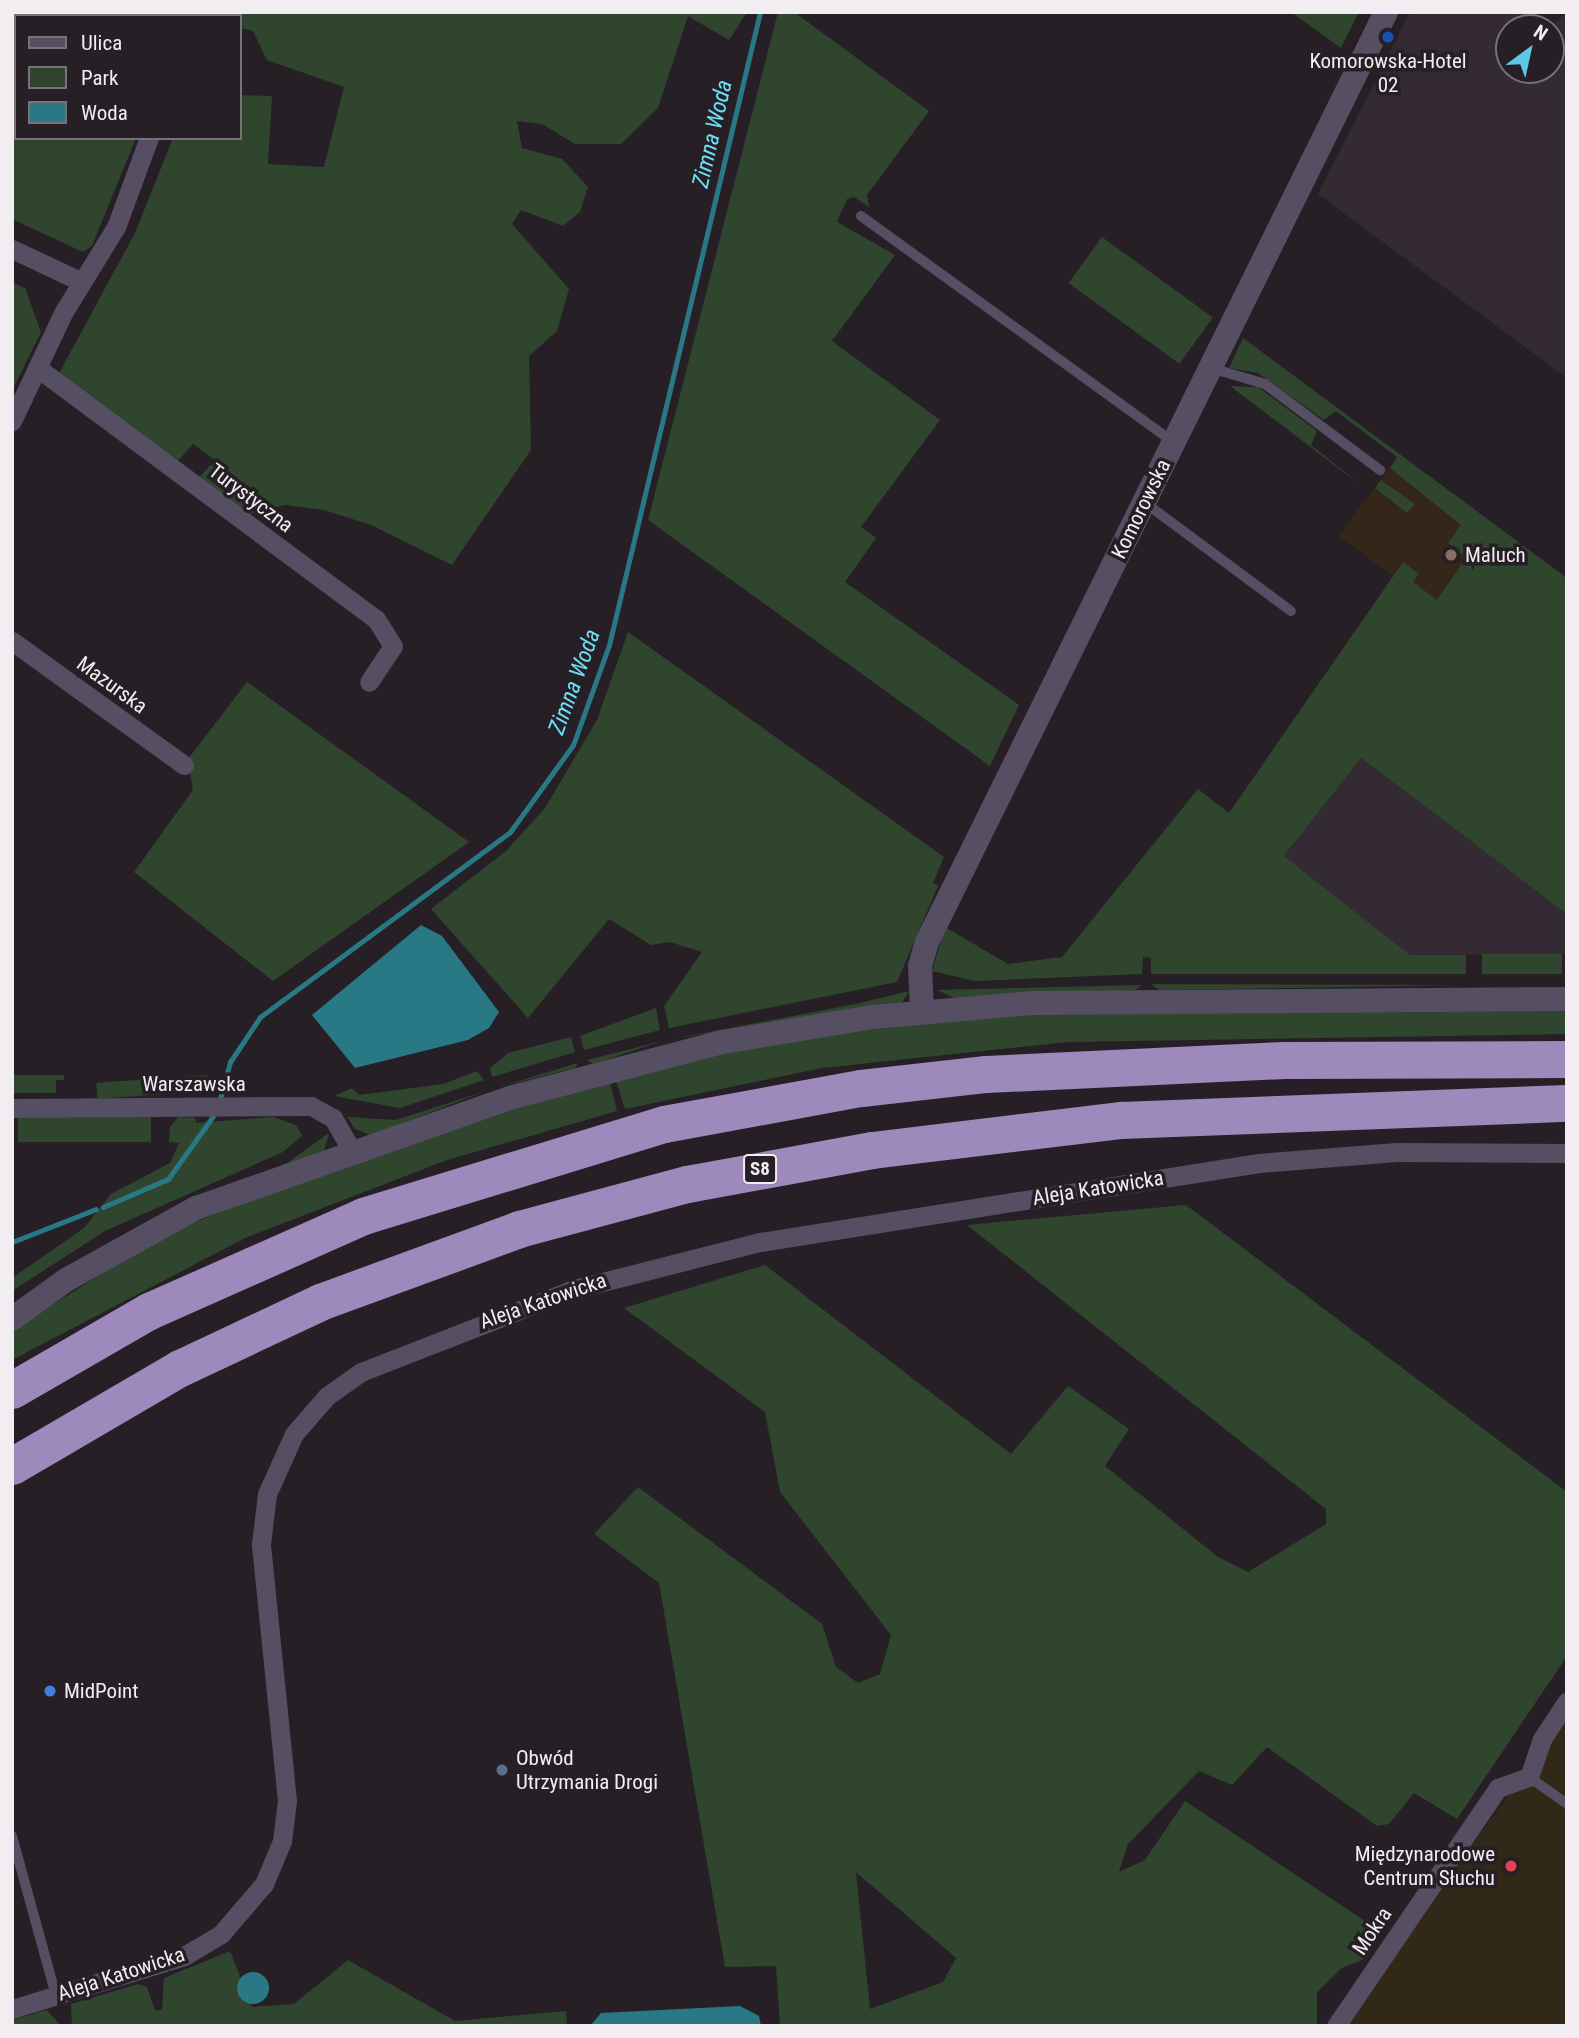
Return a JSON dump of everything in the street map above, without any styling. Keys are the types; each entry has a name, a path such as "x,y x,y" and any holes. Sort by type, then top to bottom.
{"highway":[{"path":"12,1390 160,1306 351,1221 508,1167 664,1124 861,1088 986,1074 1258,1061 1567,1059"},
{"name":"S8","path":"12,1466 180,1368 331,1298 519,1229 687,1184 872,1150 1069,1125 1380,1105 1567,1103"}],"street":[{"name":"Komorowska","path":"922,1011 920,966 928,942 1385,12"},
{"path":"12,422 82,282 116,227 148,140"},
{"path":"12,249 82,282"},
{"name":"Turystyczna","path":"39,369 376,619 393,646 369,682"},
{"name":"Mazurska","path":"12,641 184,765"},
{"path":"12,1319 66,1280 196,1208 352,1151 633,1063 771,1032 922,1011 1147,999 1567,999"},
{"name":"Warszawska","path":"12,1108 320,1107 352,1151"},
{"name":"Aleja Katowicka","path":"12,2009 203,1946 237,1919 264,1884 282,1841 287,1801 261,1544 267,1494 294,1434 327,1396 361,1372 571,1290 760,1242 1259,1163 1397,1152 1567,1153"},
{"path":"1530,1777 1538,1746 1567,1701"},
{"name":"Mokra","path":"1336,2026 1497,1788 1530,1777"}],"lane":[{"path":"861,216 1174,442"},
{"path":"1210,368 1265,384 1380,470"},
{"path":"1144,502 1291,611"},
{"path":"1530,1777 1567,1804"},
{"path":"12,1836 56,1996"}],"shaded area":[{"path":"1410,12 1526,12 1529,14 1495,14 1495,84 1565,84 1565,14 1567,12 1567,378 1318,194"},
{"name":"Maluch","path":"1400,454 1566,579 1505,661 1339,535"},
{"path":"1361,758 1567,914 1567,954 1410,955 1284,856"},
{"name":"Międzynarodowe Centrum Słuchu","path":"1567,1711 1567,2026 1334,2026 1510,1794"}],"green space":[{"path":"12,12 179,12 14,14 14,140 135,140 92,246 83,252 12,219"},
{"path":"213,12 747,12 729,40 688,16 658,108 621,144 575,144 542,124 517,121 522,148 562,159 588,187 580,212 563,226 521,210 512,224 569,289 557,331 529,356 531,450 452,565 371,525 324,510 285,505 246,515 197,480 215,460 193,444 176,463 57,377 135,233 172,140 242,140 242,95 272,96 268,164 324,167 344,87 267,60 253,31 242,28 242,14"},
{"path":"778,12 794,12 929,111 867,195 869,207 854,197 847,199 837,222 895,255 832,341 940,420 861,527 876,538 845,582 1019,705 990,766 648,520"},
{"path":"1291,12 1359,12 1341,48"},
{"path":"1102,237 1213,318 1179,364 1068,283"},
{"path":"12,282 25,288 41,332 12,391"},
{"path":"1243,338 1567,578 1567,914 1361,758 1284,856 1410,955 1466,955 1466,974 1151,974 1151,958 1143,957 1142,974 975,981 932,971 945,927 1008,964 1062,957 1198,789 1229,813 1403,562 1419,574 1413,582 1437,600 1466,558 1448,543 1461,525 1390,468 1397,457 1336,411 1324,420 1258,373 1229,368"},
{"path":"1230,386 1258,387 1317,431 1311,445 1367,490"},
{"path":"1381,480 1415,504 1407,513 1375,488"},
{"path":"628,632 944,857 933,883 938,886 897,982 669,1028 664,1006 702,952 670,942 651,945 609,919 528,1018 431,909 506,851 545,808 597,720"},
{"path":"247,682 469,842 273,981 134,872 193,790 188,759"},
{"path":"1482,954 1562,954 1562,974 1482,974"},
{"path":"1151,984 1461,985 1159,990"},
{"path":"1142,985 1135,990 956,999 937,990"},
{"path":"909,991 902,1003 672,1039 856,1004"},
{"path":"656,1008 660,1030 584,1050 580,1036"},
{"path":"1567,1009 1567,1034 1069,1042 822,1068 625,1109 615,1078 776,1041 902,1023 1092,1010"},
{"path":"571,1037 575,1052 492,1077 490,1068 508,1053"},
{"path":"662,1041 594,1064 587,1060"},
{"path":"578,1063 575,1068 499,1087"},
{"path":"477,1071 484,1080 400,1108 334,1096 352,1088 359,1095 443,1084"},
{"path":"12,1075 64,1075 64,1080 56,1080 56,1093 12,1093"},
{"path":"208,1075 209,1091 97,1099 96,1083"},
{"path":"609,1078 617,1111 447,1160 245,1238 12,1360 12,1330 162,1236 268,1192"},
{"path":"486,1091 371,1135 355,1129 347,1117 396,1120"},
{"path":"18,1117 151,1117 151,1142 18,1142"},
{"path":"178,1117 195,1118 196,1123 273,1117 296,1125 302,1136 283,1152 105,1231 12,1291 12,1278 84,1228 111,1194 170,1163 179,1143 169,1142 170,1127"},
{"path":"329,1133 324,1151 12,1307 106,1244 287,1163"},
{"path":"1186,1205 1567,1492 1567,1656 1457,1819 1414,1793 1389,1824 1377,1826 1267,1747 1232,1785 1199,1771 1128,1844 1119,1872 1145,1860 1185,1801 1380,1931 1367,1958 1342,1968 1317,1992 1317,2026 780,2026 776,1966 725,1967 659,1583 594,1534 638,1487 822,1624 836,1667 858,1683 880,1674 891,1635 780,1492 765,1412 624,1308 765,1265 1011,1454 1068,1386 1129,1429 1105,1466 1218,1557 1248,1572 1326,1524 1326,1509 967,1225","holes":["856,1872 956,1958 943,1982 870,2009"]},
{"path":"230,1951 252,2007 294,2004 348,1960 455,2021 566,2011 567,2026 72,2026 71,2004 138,1984 147,1987 155,2010 162,2010 164,1978"},
{"path":"47,2010 61,2026 12,2026 12,2020"}],"water":[{"path":"421,925 442,936 499,1012 489,1028 468,1040 355,1068 312,1015"},
{"path":"253,1972 265,1976 269,1988 265,2000 253,2004 241,2000 237,1988 241,1976"},
{"path":"740,2006 759,2016 761,2026 590,2026 601,2013"}],"waterway":[{"name":"Zimna Woda","path":"219,1103 230,1062 260,1017 510,832 573,745 609,645 760,12"},
{"name":"Zimna Woda","path":"103,1207 168,1179 216,1112"},
{"name":"Zimna Woda","path":"12,1242 96,1209"}],"place":[{"name":"Komorowska-Hotel 02","path":"1388,37"},
{"name":"Maluch","path":"1451,555"},
{"name":"MidPoint","path":"50,1691"},
{"name":"Obwód Utrzymania Drogi","path":"502,1770"},
{"name":"Międzynarodowe Centrum Słuchu","path":"1511,1866"}]}
